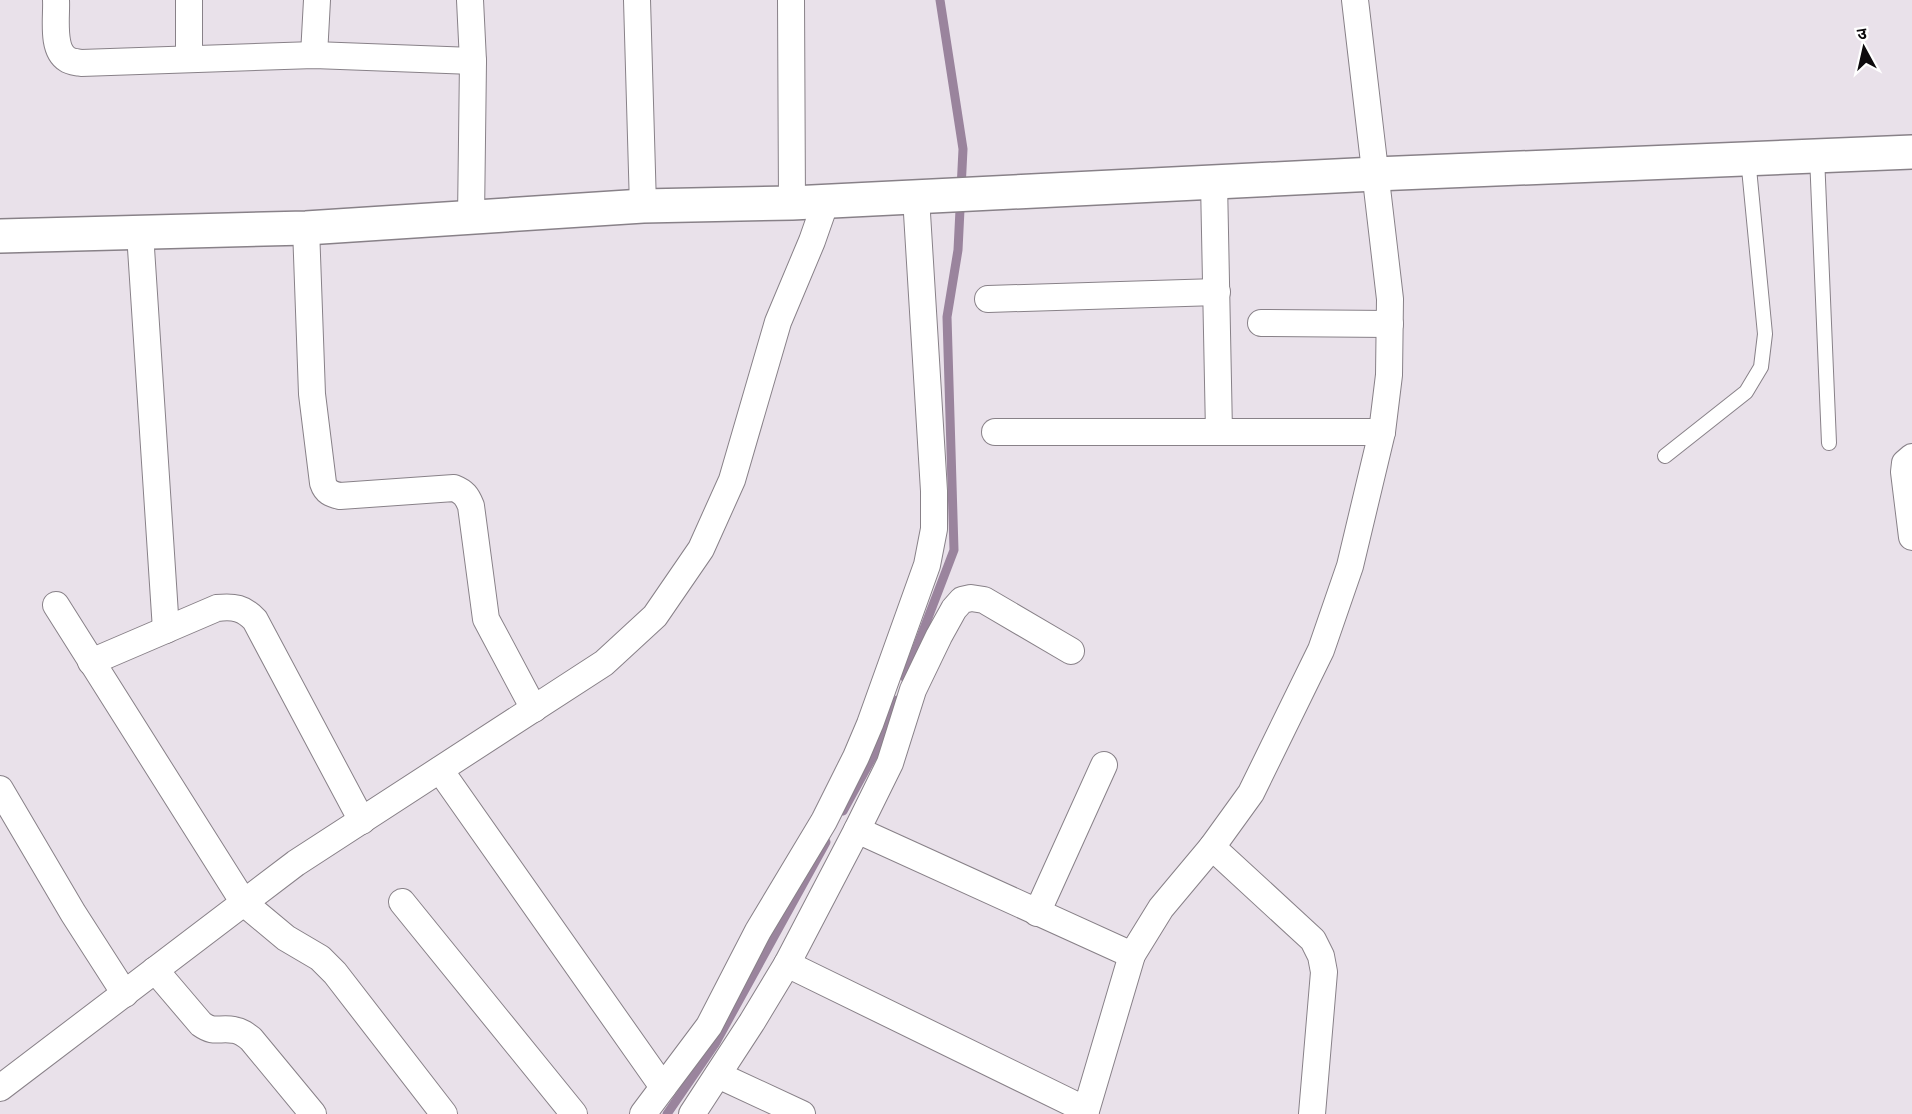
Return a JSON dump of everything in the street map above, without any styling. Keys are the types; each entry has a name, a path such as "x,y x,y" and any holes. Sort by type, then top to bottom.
{"street":[{"path":"56,0 57,41 60,52 68,60 81,63 315,55 473,61"},
{"path":"189,0 189,58"},
{"path":"315,55 317,0"},
{"path":"470,0 473,61 471,218"},
{"path":"637,0 643,206"},
{"path":"791,0 792,203"},
{"path":"787,964 1086,1112 1132,956 1161,908 1212,847 1251,793 1321,650 1350,566 1382,432 1389,375 1390,324 1390,299 1355,0"},
{"path":"0,236 306,228 643,206 792,203 1376,174 1912,152"},
{"path":"1215,182 1219,432"},
{"path":"643,1114 709,1026 758,931 835,800 870,724 927,564 933,529 948,195"},
{"path":"2,1081 125,994 296,863 604,663 655,616 700,549 732,480 778,322 826,201"},
{"path":"306,228 312,394 325,489 331,494 340,496 454,488 462,491 471,506 486,619 534,709"},
{"path":"140,233 166,630"},
{"path":"988,299 1217,292"},
{"path":"1262,323 1390,324"},
{"path":"995,432 1382,432"},
{"path":"1912,457 1905,464 1904,472 1912,537"},
{"path":"692,1114 787,964 857,830 890,763 913,690 954,609 962,600 971,598 984,600 1071,651"},
{"path":"56,606 244,903 286,938 320,958 335,973 444,1114"},
{"path":"91,662 218,608 233,607 247,611 255,620 362,820"},
{"path":"1037,913 1104,765"},
{"path":"440,770 663,1087"},
{"path":"0,789 73,913 125,994"},
{"path":"857,830 1132,956"},
{"path":"1212,847 1313,940 1321,956 1324,972 1312,1114"},
{"path":"402,902 574,1114"},
{"path":"155,970 201,1024 209,1030 233,1030 251,1039 314,1114"},
{"path":"718,1075 802,1114"}],"lane":[{"path":"1817,156 1829,443"},
{"path":"1665,456 1746,392 1761,367 1765,334 1748,158"}],"waterway":[{"path":"905,678 954,550 947,317 958,250 963,149 940,0"},
{"path":"843,811 883,738 897,700"},
{"path":"667,1114 715,1044 826,842"}]}
